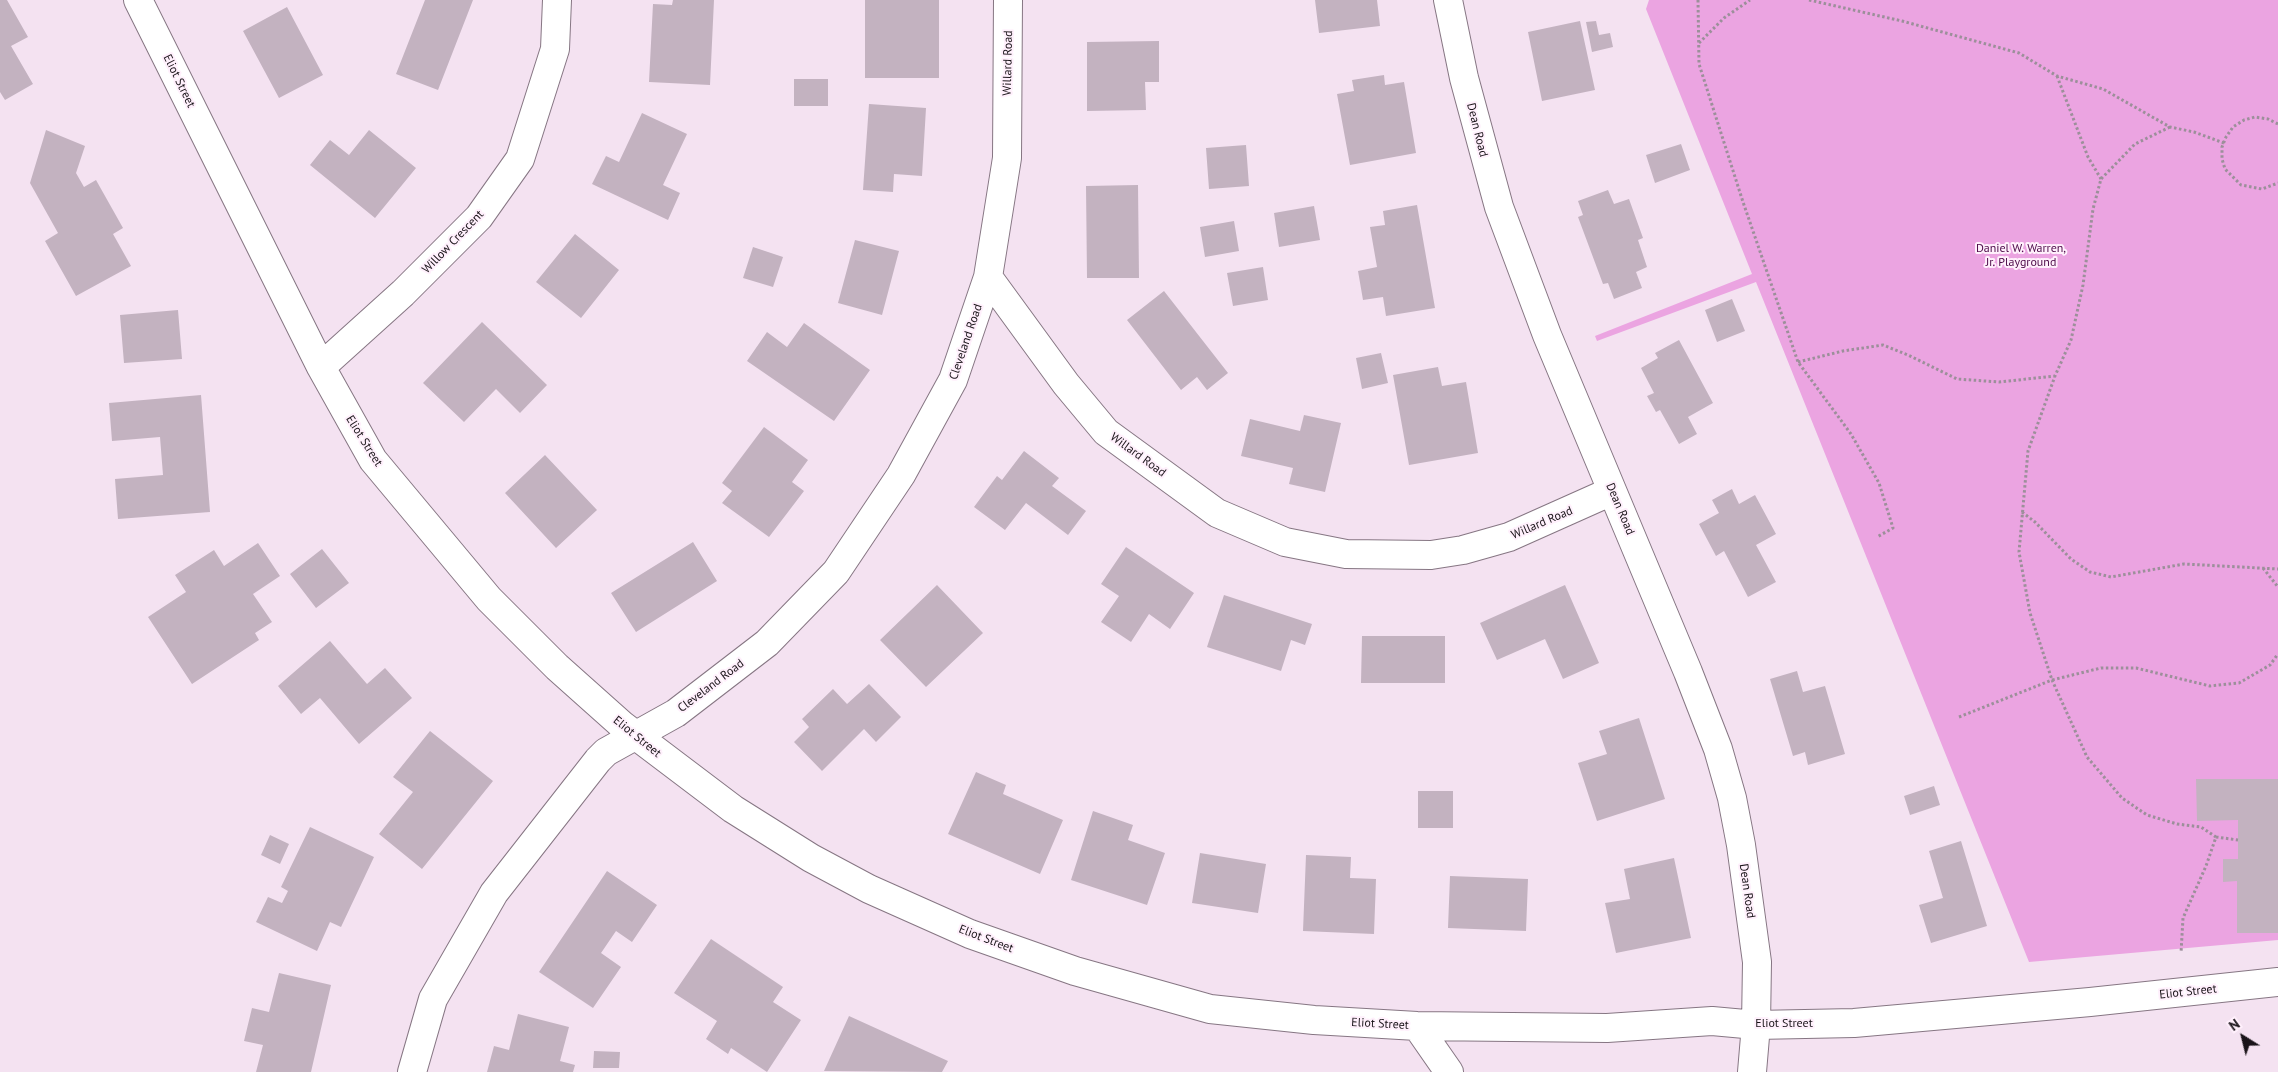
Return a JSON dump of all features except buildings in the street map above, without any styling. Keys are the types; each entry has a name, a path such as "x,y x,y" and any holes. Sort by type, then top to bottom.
{"street":[{"name":"Eliot Street","path":"138,0 321,367 373,460 489,599 557,667 634,736 733,809 812,858 869,889 970,934 1075,971 1210,1009 1314,1020 1417,1026 1607,1028 1712,1021 1756,1025 1864,1022 2090,1002 2278,982"},
{"name":"Willow Crescent","path":"321,367 403,293 479,217 520,159 555,49 557,0"},
{"name":"Willard Road","path":"1008,0 1007,158 988,277 1066,384 1106,432 1217,513 1285,542 1346,554 1431,555 1463,550 1509,537 1612,491"},
{"name":"Dean Road","path":"1448,0 1464,78 1498,207 1547,335 1692,680 1718,749 1732,798 1741,845 1757,962 1756,1025 1752,1072"},
{"name":"Cleveland Road","path":"412,1072 433,999 494,893 598,760 606,752 676,713 767,643 836,572 901,475 953,380 988,277"},
{"path":"1417,1026 1449,1072"}],"path":[{"path":"1698,0 1699,64 1798,362 1851,434 1879,484 1892,528 1877,538"},
{"path":"1699,44 1724,18 1750,0"},
{"path":"1809,0 1902,21 2019,53 2057,76 2103,89 2170,127 2194,132 2224,143"},
{"path":"2057,76 2088,157 2101,179"},
{"path":"2278,124 2268,119 2256,117 2244,120 2233,127 2224,143 2222,159 2225,169 2240,185 2262,189 2278,183"},
{"path":"2170,127 2135,144 2101,179 2093,209 2083,285 2073,332 2028,451 2018,552 2030,613 2052,680 2087,757 2122,798 2148,815 2177,824 2201,826 2216,837 2238,840"},
{"path":"1798,362 1843,351 1883,346 1908,355 1957,379 2000,382 2055,376"},
{"path":"2021,512 2035,522 2072,559 2090,572 2097,574 2111,577 2184,564 2278,569"},
{"path":"2263,568 2278,587"},
{"path":"1959,717 2052,680 2101,668 2136,668 2210,686 2239,683 2270,666 2278,654"},
{"path":"2181,953 2183,918 2206,866 2216,837"}],"green space":[{"name":"Daniel W. Warren, Jr. Playground","path":"1649,0 2278,0 2278,940 2029,962 1756,282 1597,341 1595,336 1752,274 1646,9"}]}
